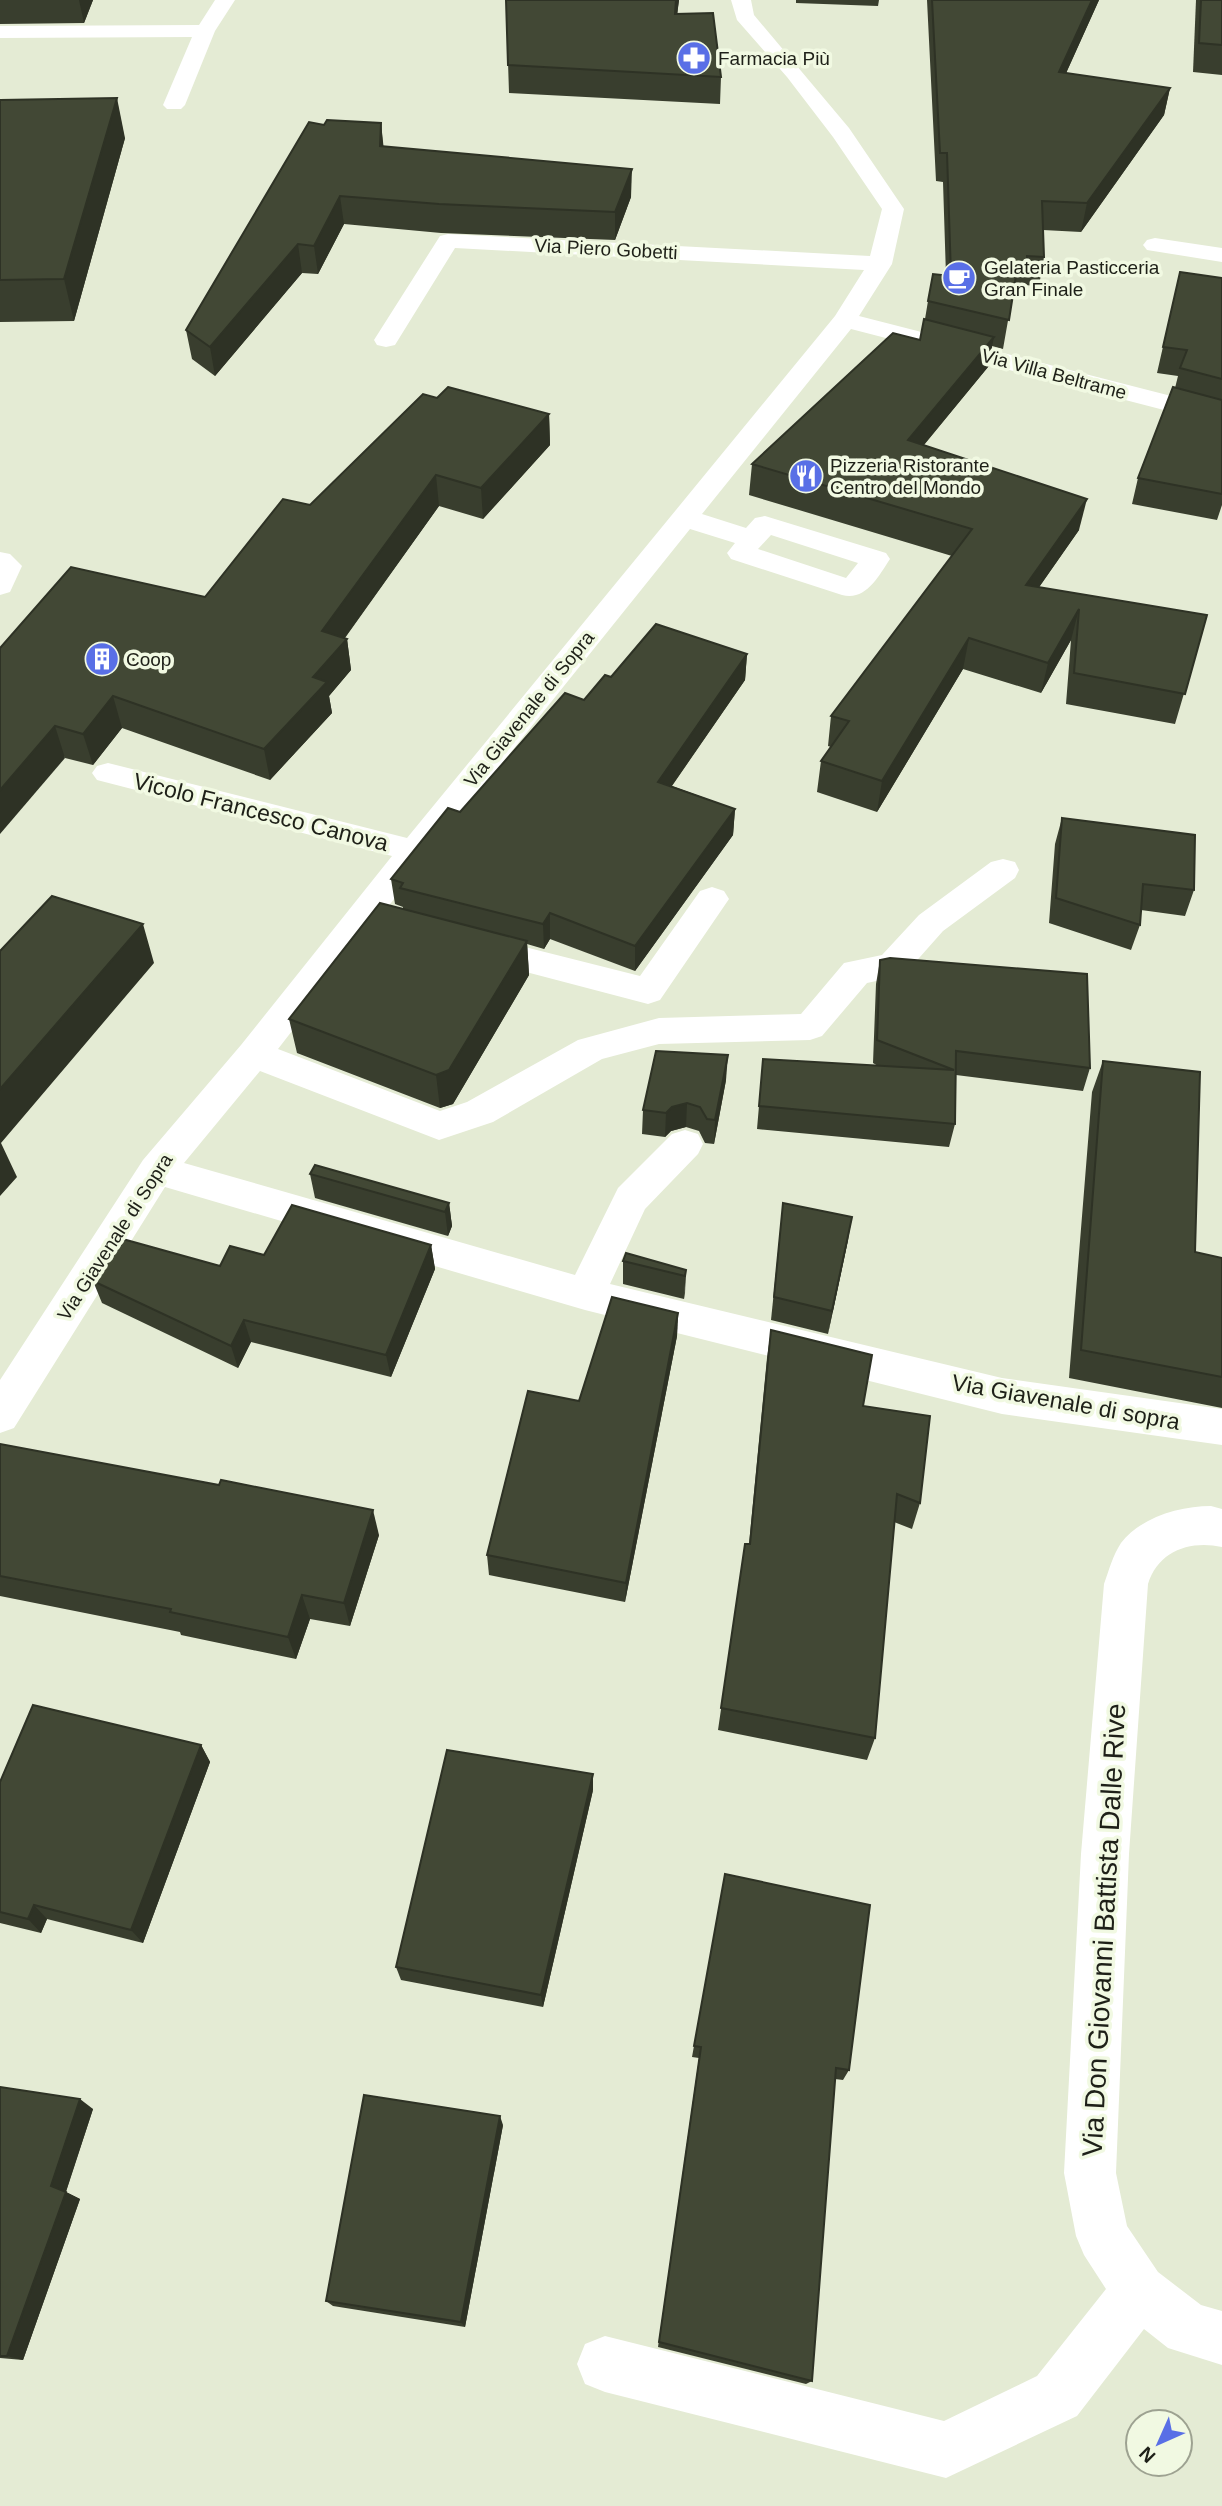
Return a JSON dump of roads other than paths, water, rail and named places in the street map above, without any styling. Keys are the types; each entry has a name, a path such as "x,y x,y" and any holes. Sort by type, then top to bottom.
{"street":[{"path":"174,105 205,31 225,0"},
{"name":"Via Giavenale di Sopra","path":"0,1415 156,1170 254,1054 377,920 414,850 845,320 880,264 894,209 825,113 744,16 741,0"},
{"path":"0,32 205,31"},
{"name":"Via Piero Gobetti","path":"386,340 448,241 880,264"},
{"path":"1155,245 1222,255"},
{"name":"Via Villa Beltrame","path":"845,320 1222,417"},
{"path":"685,518 752,539"},
{"path":"0,560 8,566 0,586"},
{"name":"Vicolo Francesco Canova","path":"108,773 414,850"},
{"path":"254,1054 439,1126 480,1112 591,1049 659,1031 810,1027 856,972 892,966 930,923 1003,870"},
{"path":"444,938 648,991 712,900"},
{"path":"585,1294 631,1199 685,1144"},
{"name":"Via Giavenale di sopra","path":"156,1170 585,1294 1002,1396 1222,1427"},
{"name":"Via Don Giovanni Battista Dalle Rive","path":"1220,1525 1183,1528 1157,1538 1136,1558 1126,1584 1105,1854 1090,2173 1103,2236 1139,2291 1187,2329 1222,2338"},
{"path":"606,2364 946,2450 1057,2396 1139,2291"}],"place":[{"name":"Farmacia Più","path":"694,58"},
{"name":"Gelateria Pasticceria Gran Finale","path":"959,278"},
{"name":"Pizzeria Ristorante Centro del Mondo","path":"806,476"},
{"name":"Coop","path":"102,659"}]}
